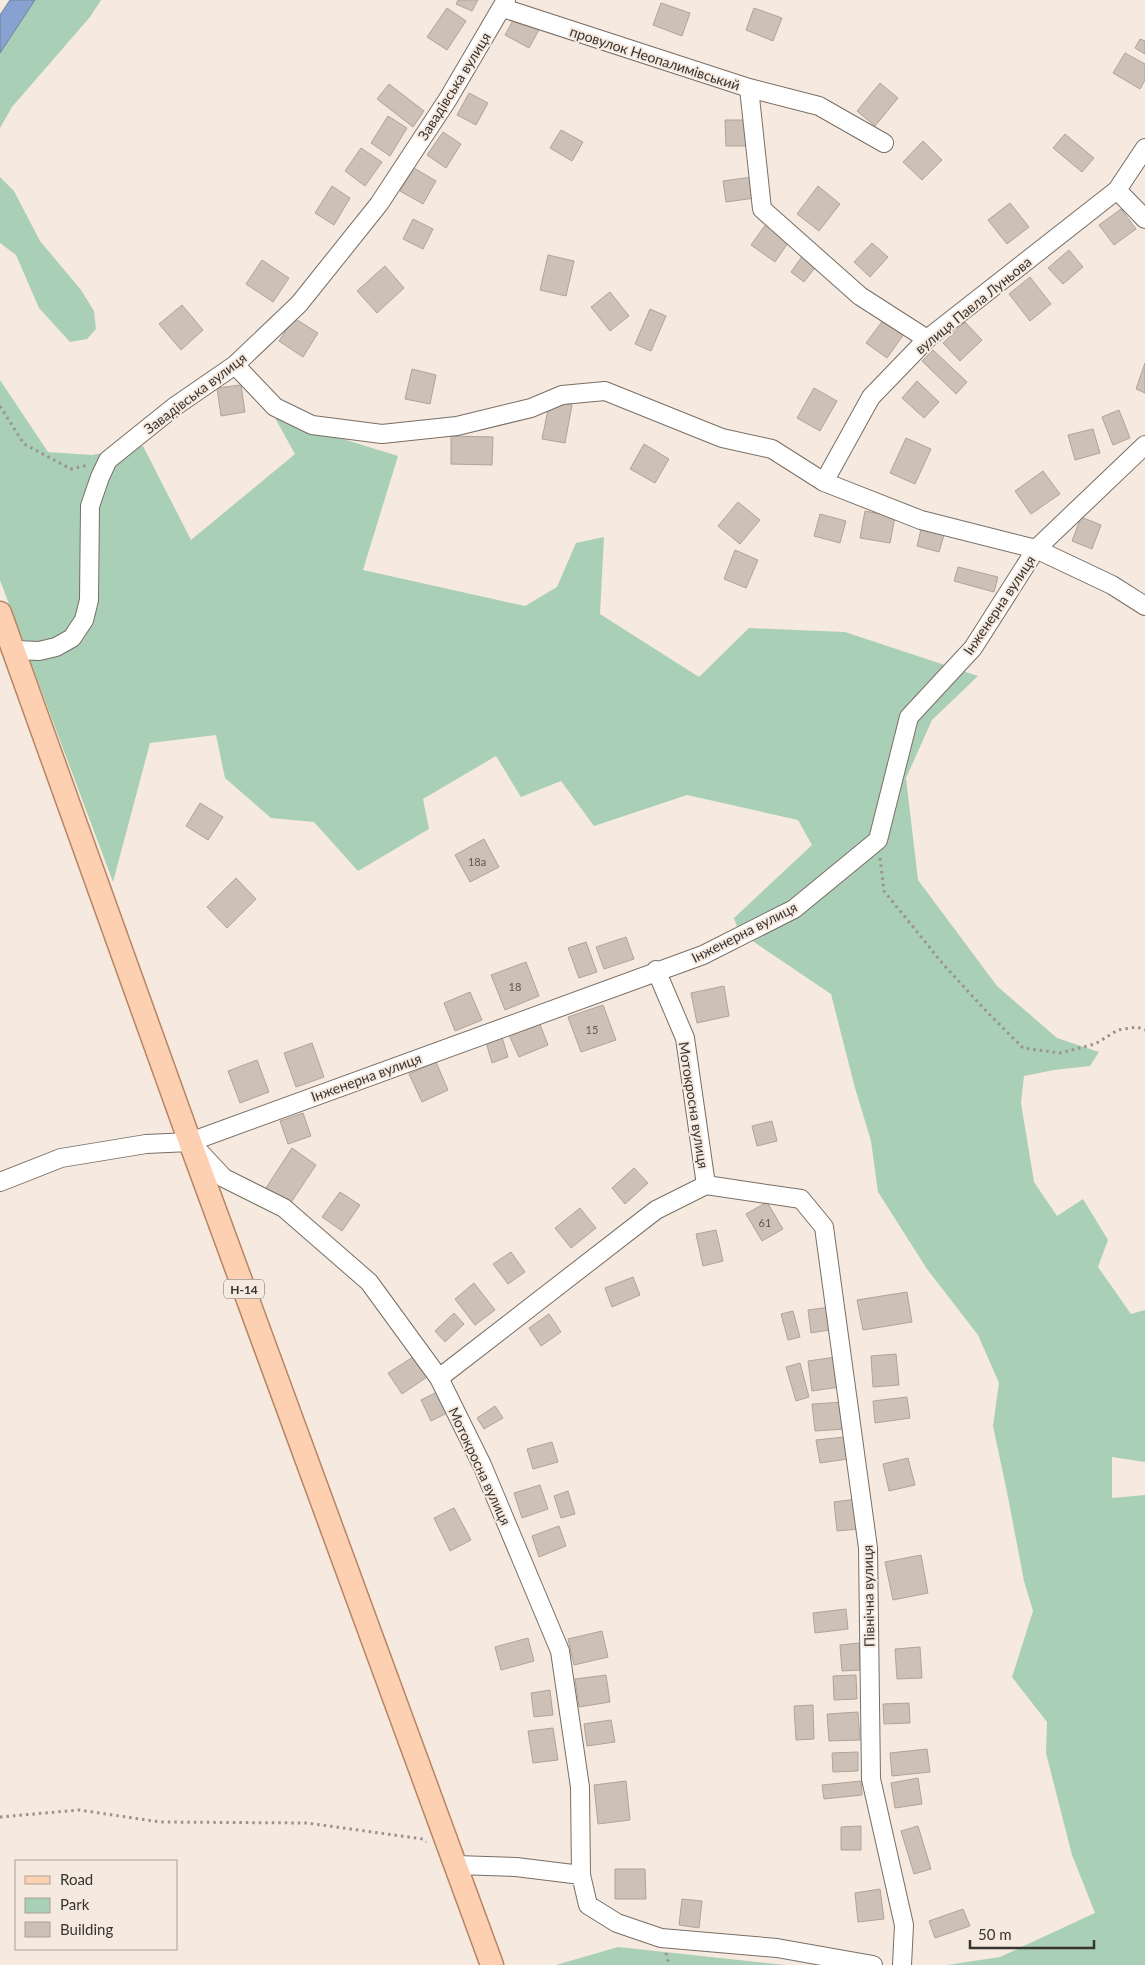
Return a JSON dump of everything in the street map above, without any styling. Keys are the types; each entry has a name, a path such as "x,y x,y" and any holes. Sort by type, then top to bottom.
{"main road":[{"name":"Н-14","path":"0,613 190,1142 492,1965"}],"street":[{"name":"провулок Неопалимівський","path":"504,4 749,88 762,209 860,296 926,339"},
{"name":"Завадівська вулиця","path":"14,650 39,651 56,646 72,638 84,620 89,600 90,506 108,460 174,407 234,365 299,304 379,204 448,99 504,4"},
{"path":"749,88 819,106 884,142"},
{"name":"вулиця Павла Луньова","path":"824,482 871,397 926,339 1118,190 1145,148"},
{"path":"1118,190 1145,219"},
{"path":"234,365 275,407 312,425 382,434 458,426 531,408 562,395 605,391 722,438 772,449 824,482 921,520 1036,549 1112,585 1145,606"},
{"name":"Інженерна вулиця","path":"0,1182 61,1158 146,1144 190,1142 656,970 703,955 794,909 878,840 909,717 973,648 1036,549 1145,445"},
{"name":"Мотокросна вулиця","path":"656,970 685,1038 706,1185"},
{"path":"190,1142 224,1178 284,1208 369,1282 439,1378"},
{"name":"Мотокросна вулиця","path":"824,1227 801,1199 706,1185 656,1210 439,1378 482,1465 560,1651 580,1787 581,1875 588,1905 617,1923 661,1938 777,1948 873,1965"},
{"name":"Північна вулиця","path":"824,1227 868,1548 871,1779 904,1925 902,1965"},
{"path":"456,1865 516,1866 581,1875"}],"path":[{"path":"0,406 24,444 71,469 108,460"},
{"path":"878,840 884,891 943,964 1023,1048 1060,1052 1095,1044 1118,1030 1137,1027 1145,1030"},
{"path":"0,1816 79,1810 160,1822 307,1823 423,1840 430,1845"}],"green space":[{"path":"35,0 101,0 90,17 12,107 0,128 0,53"},
{"path":"0,177 14,191 40,241 81,290 94,311 96,329 87,339 70,342 39,308 16,255 0,243"},
{"path":"0,380 48,452 92,455 143,446 191,540 295,454 275,418 398,456 363,570 525,606 557,587 576,543 604,537 600,614 699,677 749,628 845,632 978,676 932,720 906,778 918,880 997,986 1057,1038 1099,1052 1090,1066 1024,1076 1021,1103 1034,1182 1057,1216 1083,1199 1108,1240 1098,1267 1131,1314 1145,1310 1145,1462 1112,1457 1112,1498 1145,1495 1145,1965 947,1965 1000,1957 1095,1913 1072,1855 1046,1753 1047,1722 1012,1677 1033,1611 1024,1581 993,1426 999,1383 978,1335 927,1269 878,1192 871,1141 855,1088 831,994 739,932 734,918 812,845 798,820 687,795 594,826 561,781 521,797 496,756 423,799 429,829 358,871 314,822 271,818 225,778 216,735 150,743 113,882 0,580"},
{"path":"618,1947 786,1965 556,1965"}],"water":[{"path":"10,0 35,0 0,53 0,15"}],"building":[{"path":"458,0 478,0 472,11 456,4"},
{"path":"661,3 690,13 682,36 653,25"},
{"path":"447,8 466,21 447,50 427,37"},
{"path":"754,8 782,18 773,41 746,30"},
{"path":"516,15 540,28 529,48 505,35"},
{"path":"1140,39 1145,41 1145,54 1135,48"},
{"path":"1125,53 1145,64 1145,80 1140,89 1113,73"},
{"path":"880,83 898,98 875,126 857,111"},
{"path":"389,84 424,111 413,127 377,99"},
{"path":"469,93 488,103 476,125 457,115"},
{"path":"388,116 407,128 390,156 371,143"},
{"path":"725,120 747,120 748,146 726,146"},
{"path":"561,130 583,142 572,161 550,148"},
{"path":"443,132 461,144 446,168 427,155"},
{"path":"1065,134 1094,158 1082,172 1053,148"},
{"path":"923,141 942,160 922,180 903,162"},
{"path":"361,148 382,162 365,186 345,171"},
{"path":"414,168 436,181 423,204 400,191"},
{"path":"752,177 755,198 726,202 723,181"},
{"path":"332,186 350,198 334,225 315,213"},
{"path":"818,186 840,204 819,231 797,214"},
{"path":"1010,203 1029,227 1007,244 988,220"},
{"path":"1121,209 1136,229 1114,245 1099,225"},
{"path":"413,219 433,229 423,249 403,239"},
{"path":"766,224 790,240 775,262 751,245"},
{"path":"872,243 888,257 870,277 854,262"},
{"path":"1069,250 1083,267 1063,284 1048,268"},
{"path":"548,255 574,261 566,296 540,290"},
{"path":"803,255 817,265 804,282 791,272"},
{"path":"262,260 289,278 273,302 246,284"},
{"path":"385,266 404,288 377,313 357,291"},
{"path":"1030,277 1051,304 1030,321 1009,294"},
{"path":"610,292 629,316 610,331 591,307"},
{"path":"182,305 203,330 181,350 159,324"},
{"path":"650,309 666,316 651,351 635,344"},
{"path":"294,318 318,333 303,357 279,341"},
{"path":"884,319 904,334 887,358 866,343"},
{"path":"965,322 982,340 960,361 943,343"},
{"path":"933,350 967,382 956,394 922,361"},
{"path":"1145,363 1145,393 1136,389"},
{"path":"412,369 436,375 430,404 405,399"},
{"path":"917,381 939,402 924,418 902,398"},
{"path":"241,385 245,412 221,416 217,388"},
{"path":"814,388 837,401 820,431 797,418"},
{"path":"550,400 572,405 565,443 542,439"},
{"path":"1119,410 1130,438 1113,445 1102,417"},
{"path":"1093,429 1100,453 1075,460 1068,435"},
{"path":"451,436 493,437 492,465 451,464"},
{"path":"906,438 931,449 915,484 890,473"},
{"path":"644,444 669,459 655,483 630,469"},
{"path":"1043,471 1060,494 1031,514 1015,491"},
{"path":"738,502 760,520 740,544 718,526"},
{"path":"865,511 895,517 890,543 860,538"},
{"path":"820,514 846,521 840,543 814,536"},
{"path":"1081,517 1101,525 1092,549 1072,541"},
{"path":"921,529 944,535 939,552 917,546"},
{"path":"735,550 758,560 746,588 724,579"},
{"path":"958,567 998,577 994,592 954,581"},
{"path":"200,803 223,817 208,840 186,826"},
{"path":"484,839 499,867 470,882 455,855"},
{"path":"236,878 256,899 227,928 207,907"},
{"path":"626,937 634,959 604,969 596,947"},
{"path":"586,942 597,972 579,978 568,948"},
{"path":"526,962 539,996 505,1010 491,975"},
{"path":"724,986 729,1016 697,1023 691,993"},
{"path":"470,992 482,1020 455,1031 444,1003"},
{"path":"603,1005 616,1040 581,1052 568,1017"},
{"path":"539,1022 548,1045 519,1057 509,1035"},
{"path":"502,1037 508,1057 492,1063 486,1042"},
{"path":"312,1043 324,1077 296,1087 284,1053"},
{"path":"257,1060 269,1092 240,1103 228,1071"},
{"path":"436,1062 448,1090 422,1102 409,1074"},
{"path":"303,1113 311,1136 288,1144 280,1121"},
{"path":"772,1121 777,1141 757,1146 752,1126"},
{"path":"292,1148 316,1165 290,1204 266,1188"},
{"path":"634,1168 648,1183 625,1204 612,1188"},
{"path":"340,1192 360,1205 342,1231 322,1217"},
{"path":"767,1202 783,1229 762,1241 746,1214"},
{"path":"580,1208 596,1228 571,1248 555,1228"},
{"path":"716,1230 723,1261 703,1266 696,1234"},
{"path":"511,1252 525,1272 508,1284 493,1264"},
{"path":"633,1277 640,1295 612,1307 605,1288"},
{"path":"474,1283 495,1310 475,1325 455,1299"},
{"path":"907,1292 912,1322 863,1330 857,1300"},
{"path":"831,1307 835,1329 811,1333 808,1310"},
{"path":"793,1311 800,1337 788,1340 781,1314"},
{"path":"454,1313 464,1324 445,1342 435,1331"},
{"path":"549,1314 561,1332 541,1346 529,1328"},
{"path":"896,1354 899,1385 873,1387 871,1356"},
{"path":"413,1357 427,1377 402,1394 388,1373"},
{"path":"836,1357 840,1387 812,1391 808,1361"},
{"path":"800,1363 809,1397 796,1401 786,1367"},
{"path":"437,1392 447,1413 431,1421 421,1400"},
{"path":"907,1397 910,1418 875,1423 873,1401"},
{"path":"844,1402 846,1429 815,1431 812,1404"},
{"path":"495,1406 503,1418 484,1429 477,1418"},
{"path":"844,1437 848,1459 820,1463 816,1440"},
{"path":"552,1442 558,1462 533,1469 527,1449"},
{"path":"908,1458 915,1485 889,1491 883,1464"},
{"path":"540,1485 548,1509 522,1518 514,1493"},
{"path":"568,1491 575,1514 561,1518 554,1496"},
{"path":"856,1499 859,1529 837,1531 834,1502"},
{"path":"454,1508 471,1540 450,1551 434,1518"},
{"path":"559,1526 566,1546 539,1557 532,1536"},
{"path":"921,1555 928,1593 893,1600 885,1562"},
{"path":"846,1609 848,1629 815,1633 813,1613"},
{"path":"602,1631 608,1657 574,1665 568,1639"},
{"path":"528,1638 534,1661 501,1670 495,1647"},
{"path":"859,1643 861,1670 842,1671 840,1645"},
{"path":"920,1647 922,1678 897,1679 895,1649"},
{"path":"606,1675 610,1702 579,1707 575,1679"},
{"path":"856,1675 857,1699 834,1700 833,1676"},
{"path":"550,1690 553,1715 534,1717 531,1693"},
{"path":"909,1703 910,1723 884,1724 883,1704"},
{"path":"813,1705 814,1739 796,1740 794,1706"},
{"path":"858,1712 860,1740 829,1741 827,1714"},
{"path":"611,1720 615,1742 587,1746 584,1724"},
{"path":"553,1728 558,1760 533,1763 528,1731"},
{"path":"927,1749 930,1772 892,1776 890,1753"},
{"path":"858,1752 858,1771 833,1772 832,1753"},
{"path":"918,1778 922,1804 895,1808 891,1783"},
{"path":"626,1781 630,1820 598,1824 594,1785"},
{"path":"861,1781 862,1795 824,1799 822,1785"},
{"path":"861,1826 861,1850 841,1850 841,1827"},
{"path":"918,1826 931,1869 914,1874 901,1831"},
{"path":"615,1869 645,1869 646,1899 615,1899"},
{"path":"880,1889 884,1919 858,1922 855,1893"},
{"path":"682,1899 702,1901 699,1928 679,1925"},
{"path":"963,1909 970,1926 935,1938 929,1921"}]}
